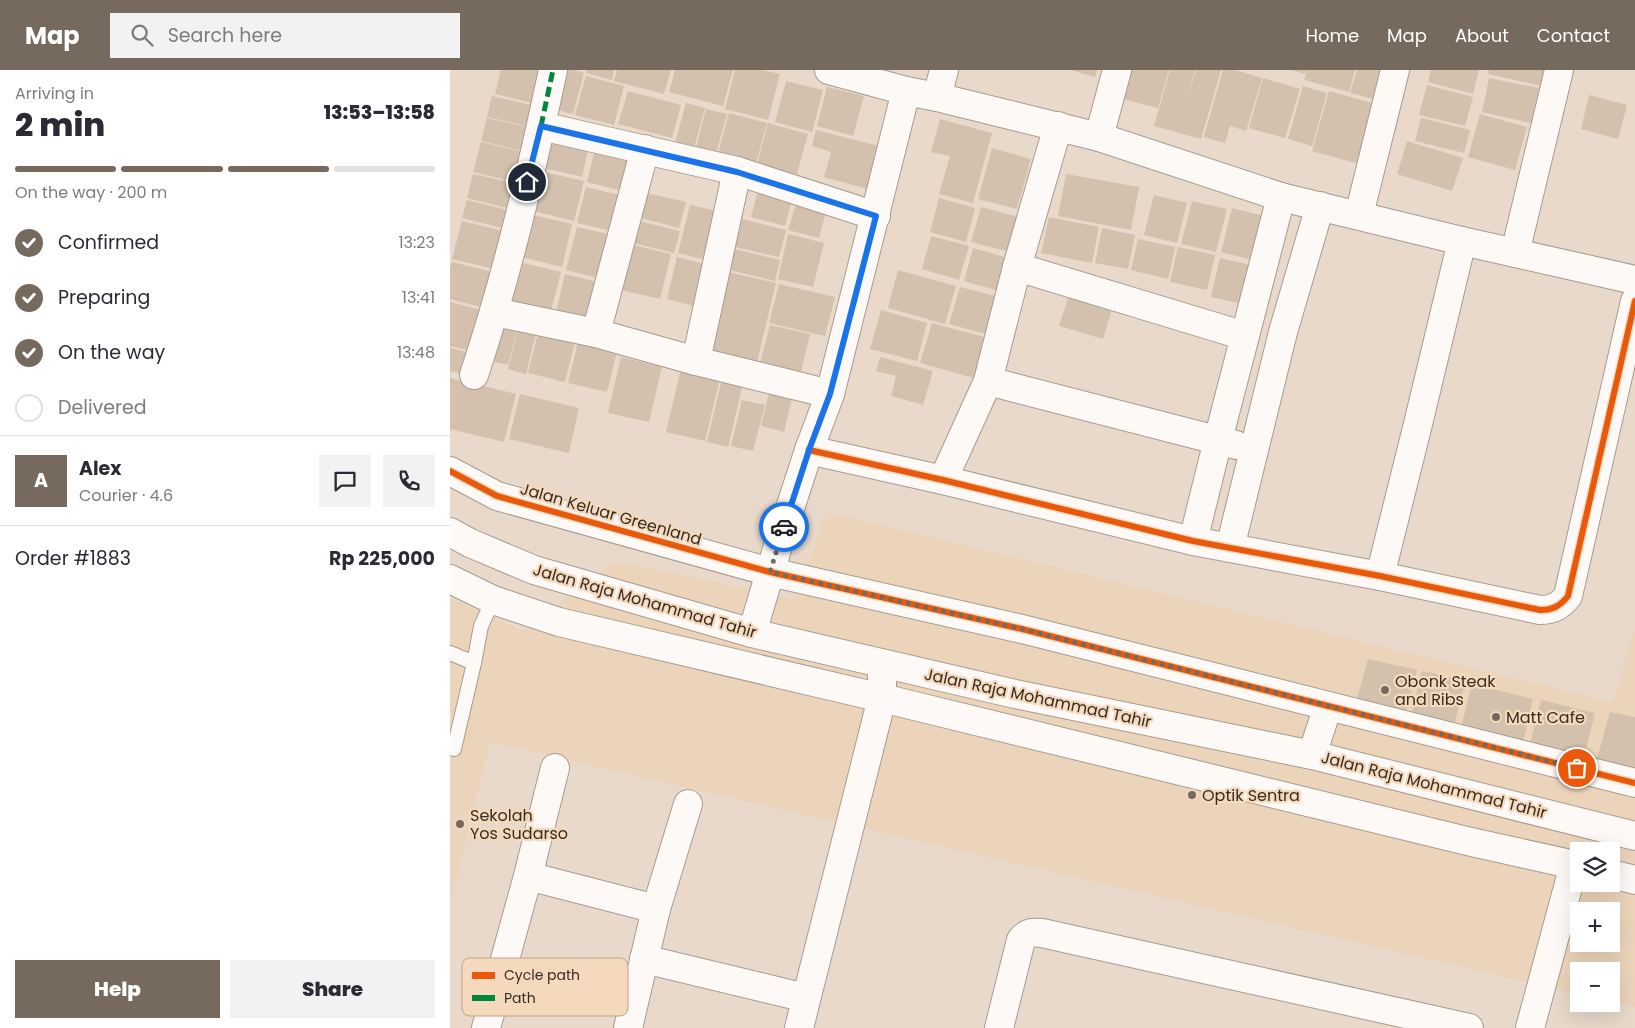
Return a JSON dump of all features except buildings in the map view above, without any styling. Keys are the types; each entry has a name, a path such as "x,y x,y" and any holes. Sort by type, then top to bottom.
{"street":[{"path":"474,375 495,312 553,70"},
{"path":"829,70 906,91 1099,137 1281,197 1462,241 1635,280"},
{"path":"937,97 944,70"},
{"path":"1099,137 1117,70"},
{"path":"1358,215 1395,70"},
{"path":"1515,253 1558,70"},
{"path":"752,633 809,450 830,394 906,91"},
{"path":"541,126 646,149 737,172 876,216"},
{"path":"943,480 988,381 1017,267 1058,126"},
{"path":"596,333 646,149"},
{"path":"696,361 737,172"},
{"path":"1193,541 1281,197"},
{"path":"1230,548 1283,332 1320,206"},
{"path":"1380,576 1462,241"},
{"path":"1017,267 1245,336"},
{"path":"809,450 943,480 1193,541 1380,576 1540,610 1550,610 1561,605 1568,596 1635,301"},
{"path":"495,312 596,333 696,361 830,394"},
{"path":"988,381 1254,449"},
{"name":"Jalan Keluar Greenland","path":"450,471 498,496 770,572 1022,629 1635,783"},
{"name":"Jalan Raja Mohammad Tahir","path":"450,532 470,543 534,570 752,633 1015,694 1312,755 1635,836"},
{"name":"Jalan Raja Mohammad Tahir","path":"450,579 493,600 559,622 1570,865"},
{"path":"799,1028 882,698 882,664"},
{"path":"1312,755 1328,706"},
{"path":"505,958 555,768"},
{"path":"628,1028 656,909 688,804"},
{"path":"528,876 656,909"},
{"path":"1620,876 1635,880"},
{"path":"1530,1028 1570,887"},
{"path":"999,1028 1021,940 1027,933 1032,932 1469,1028"},
{"path":"644,959 806,998"}],"lane":[{"path":"450,748 454,749 482,626 493,600"},
{"path":"450,653 474,663"}],"shaded area":[{"path":"827,512 1612,702 1635,629 1635,1007 1620,1004 1620,962 1570,962 1570,992 490,742 450,906 450,598 523,631 616,561 793,599"}],"marked path":[{"path":"541,126 553,70"}],"cycle path":[{"path":"809,450 943,480 1193,541 1380,576 1540,610 1549,609 1559,605 1568,596 1635,301"},
{"path":"450,471 497,496 770,572 1022,629 1635,783"}],"way so far":[{"path":"784,527 770,572 1022,629 1577,768"}],"place":[{"name":"Obonk Steak and Ribs","path":"1385,690"},
{"name":"Matt Cafe","path":"1496,717"},
{"name":"Optik Sentra","path":"1192,795"},
{"name":"Sekolah Yos Sudarso","path":"460,824"}],"route":[{"path":"527,182 541,126 646,149 737,172 876,216 830,394 809,450 784,527"}]}
